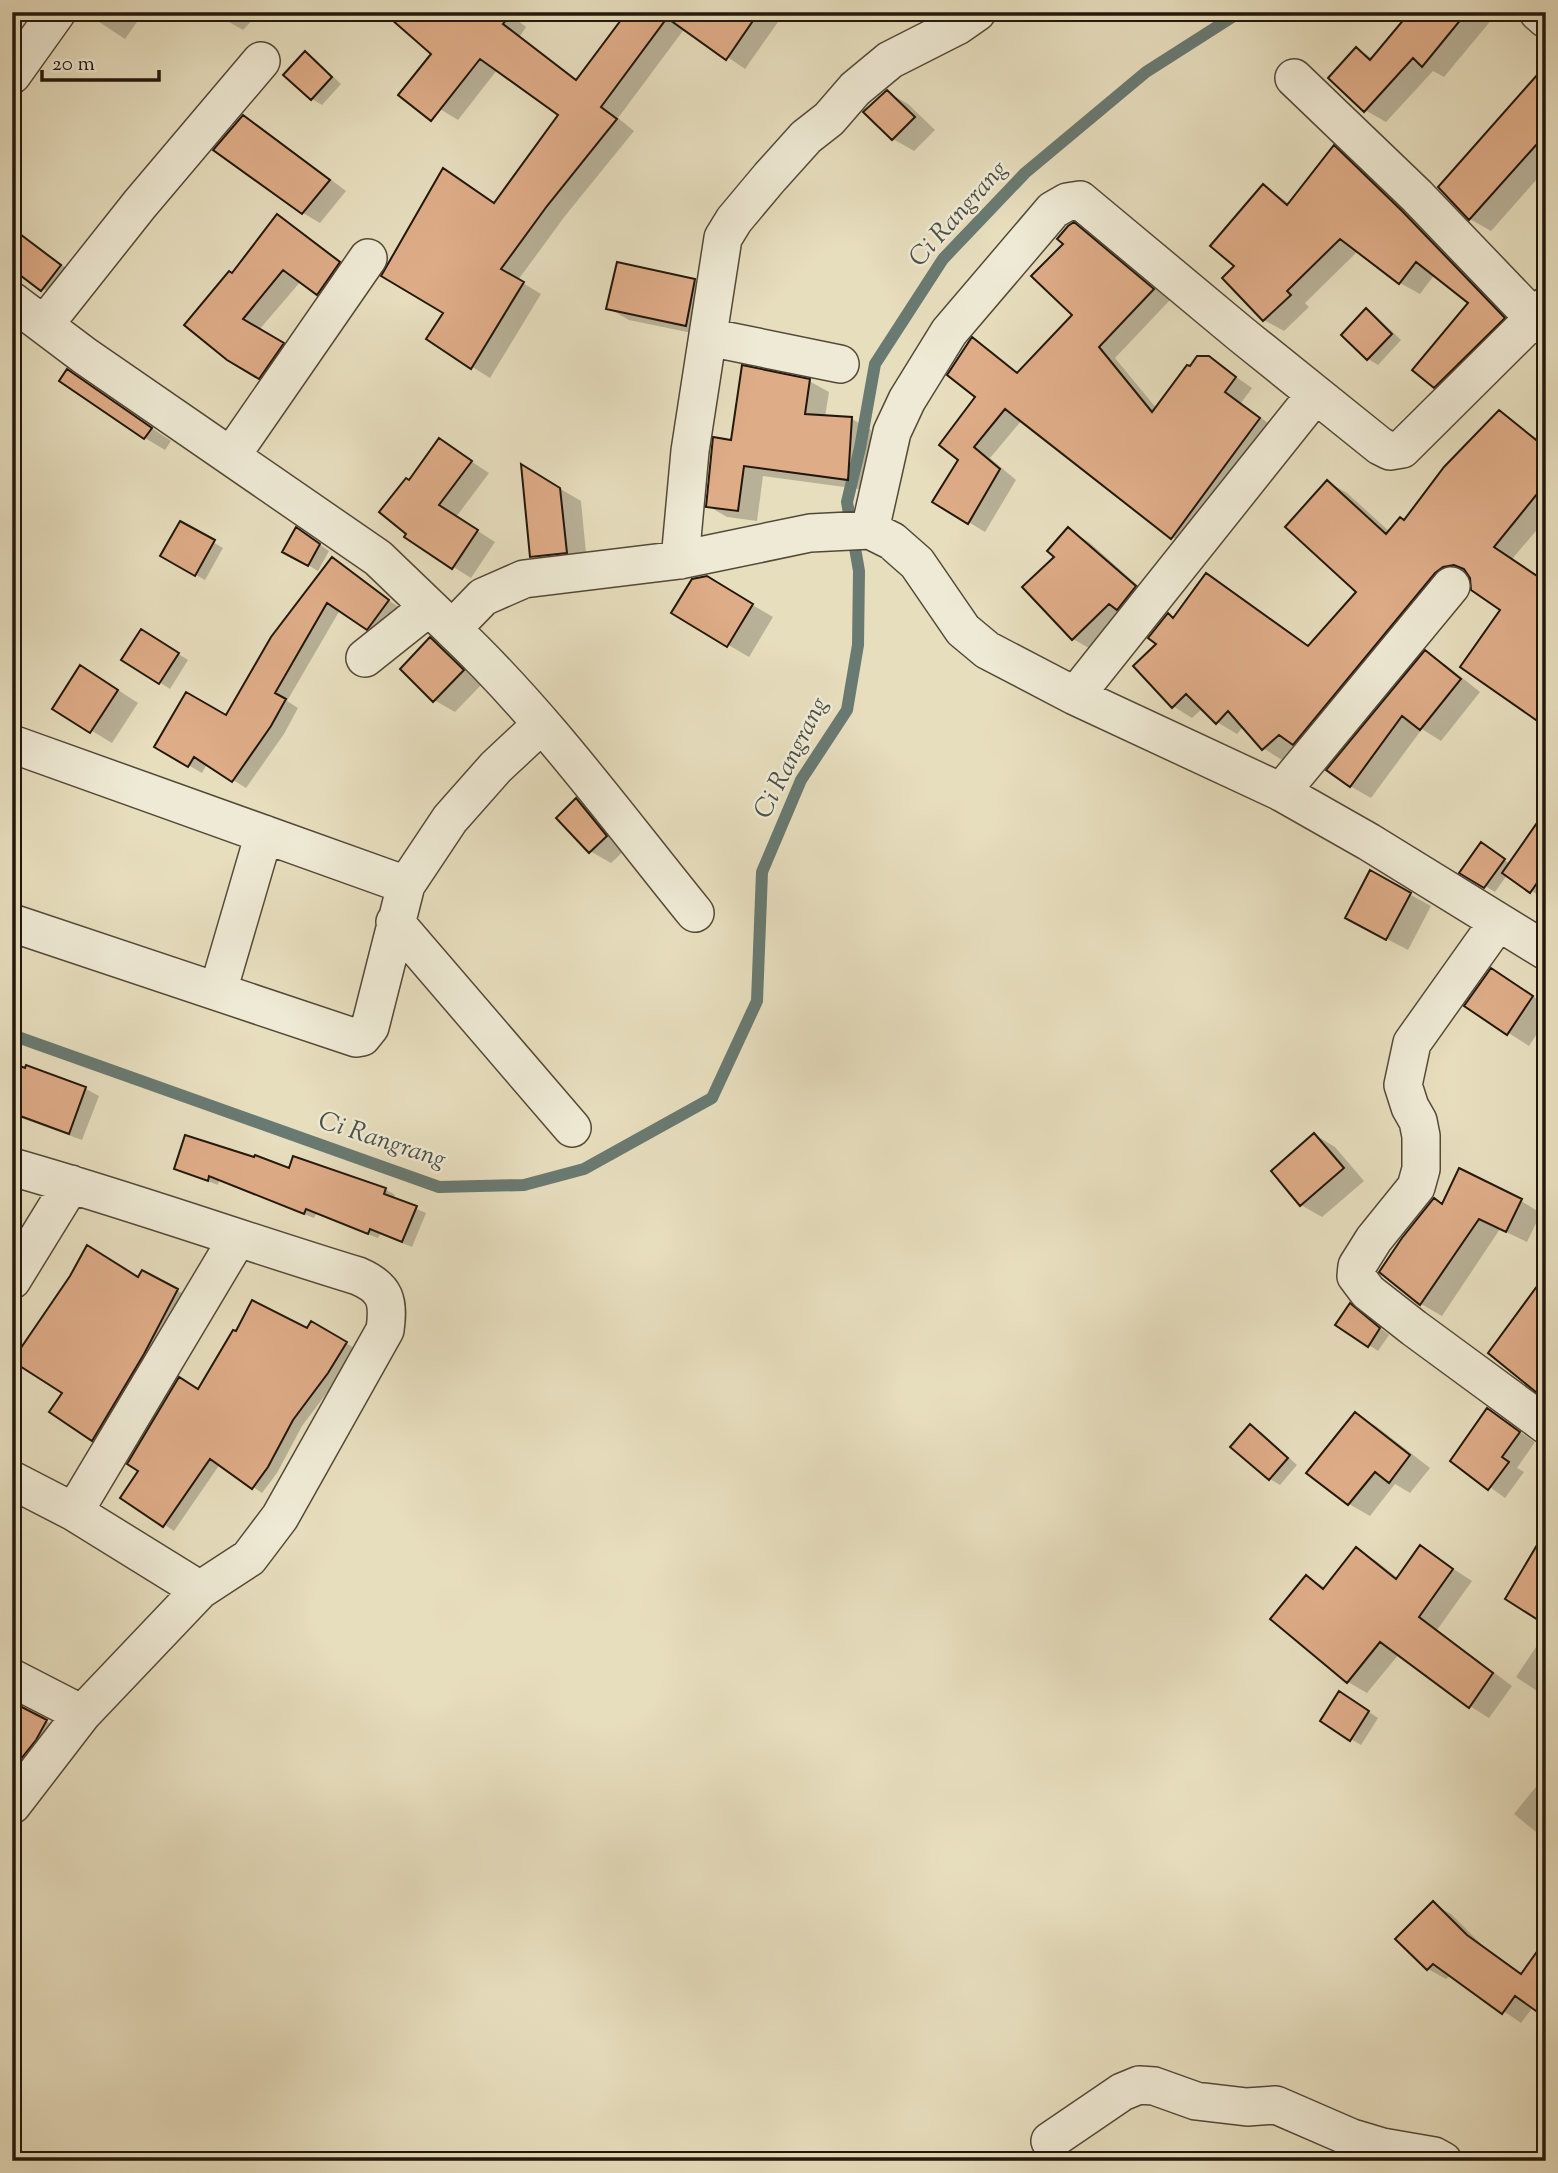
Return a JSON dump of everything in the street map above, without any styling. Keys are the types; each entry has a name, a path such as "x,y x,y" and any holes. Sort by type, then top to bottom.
{"street":[{"path":"12,75 57,12"},
{"path":"680,560 690,451 723,238 753,196 806,137 829,119 855,89 905,51 957,26 977,12"},
{"path":"1538,12 1546,19"},
{"path":"44,325 140,204 261,61"},
{"path":"861,529 892,432 907,400 949,332 1053,210 1067,202 1080,200 1315,395 1390,451 1398,451 1542,317 1294,78"},
{"path":"231,456 368,258"},
{"path":"12,301 85,356 378,558 485,660 542,724 695,913"},
{"path":"708,337 840,364"},
{"path":"1075,695 1315,395"},
{"path":"365,658 483,597 524,579 680,560 810,533 861,529 892,541 917,563 963,630 987,650 1075,695 1281,792 1369,842 1546,951"},
{"path":"1281,792 1451,586"},
{"path":"12,923 356,1038 362,1037 370,1027 406,885 450,819 496,767 542,724"},
{"path":"12,744 406,885"},
{"path":"218,991 264,834"},
{"path":"395,922 572,1128"},
{"path":"1498,922 1412,1043 1403,1085 1418,1121 1421,1169 1416,1188 1374,1239 1357,1266 1356,1276 1367,1292 1546,1426"},
{"path":"12,1167 358,1276 375,1284 385,1297 387,1320 386,1330 280,1517 261,1544 238,1566 200,1590 82,1714 12,1805"},
{"path":"12,1280 71,1184"},
{"path":"74,1512 237,1239"},
{"path":"12,1480 74,1512 200,1590"},
{"path":"12,1678 82,1714"},
{"path":"1050,2141 1122,2092 1139,2085 1154,2085 1196,2101 1247,2107 1276,2105 1352,2138 1381,2147 1434,2156 1443,2161"}],"building":[{"path":"383,12 512,12 503,24 576,80 627,12 759,12 726,60 667,18 601,107 617,119 547,206 501,269 524,282 471,369 426,339 443,313 381,276 443,168 494,203 558,115 480,59 431,121 398,95 431,54"},
{"path":"1410,12 1467,12 1422,67 1413,58 1364,112 1328,78 1356,47 1370,60"},
{"path":"305,51 332,77 311,100 283,75"},
{"path":"1546,65 1546,134 1469,220 1438,187"},
{"path":"887,90 915,117 892,140 863,112"},
{"path":"243,115 330,180 302,214 213,150"},
{"path":"1334,145 1505,318 1434,388 1412,370 1468,303 1416,262 1399,284 1340,239 1287,291 1291,295 1263,321 1222,278 1234,266 1210,246 1263,184 1287,205"},
{"path":"277,214 340,262 317,295 283,270 243,319 284,343 259,379 227,360 184,325 229,271 232,273"},
{"path":"1074,222 1154,289 1099,347 1152,412 1187,365 1190,366 1197,356 1209,356 1236,377 1225,392 1260,418 1171,539 1005,409 974,447 1000,469 968,524 932,502 958,460 939,445 975,397 947,375 972,337 1017,373 1072,315 1031,276 1063,244 1057,239"},
{"path":"12,228 61,265 41,291 12,269"},
{"path":"617,262 695,279 686,326 606,309"},
{"path":"1366,308 1392,334 1367,360 1341,335"},
{"path":"742,365 810,379 805,414 852,417 848,480 744,466 738,511 706,507 713,437 731,440"},
{"path":"67,369 152,428 144,439 59,381"},
{"path":"1499,410 1546,448 1546,483 1494,547 1546,582 1546,727 1460,667 1500,610 1471,590 1470,578 1464,569 1454,565 1443,567 1435,573 1293,745 1279,735 1262,750 1228,711 1216,724 1186,694 1172,708 1133,666 1156,644 1148,638 1168,613 1173,618 1206,573 1308,646 1356,592 1285,527 1327,480 1386,534 1400,517 1404,520 1444,467"},
{"path":"439,438 472,461 439,505 478,530 452,569 404,537 406,534 379,512 406,478 409,480"},
{"path":"521,464 560,488 567,553 530,557"},
{"path":"180,521 215,540 195,576 160,556"},
{"path":"296,527 320,544 308,566 282,552"},
{"path":"1068,527 1136,586 1117,610 1109,604 1072,640 1022,587 1054,557 1047,551"},
{"path":"332,557 389,600 367,630 327,603 275,693 286,699 271,726 232,782 194,757 188,767 154,747 186,692 226,715 271,637"},
{"path":"707,576 753,604 727,647 671,613 692,579"},
{"path":"141,629 179,653 159,684 121,660"},
{"path":"430,637 464,670 433,702 400,669"},
{"path":"1425,650 1461,679 1420,730 1402,716 1350,787 1326,770"},
{"path":"80,665 118,690 90,733 52,709"},
{"path":"576,798 607,836 589,853 556,818"},
{"path":"1546,810 1546,870 1530,893 1502,873"},
{"path":"1481,842 1505,859 1484,888 1459,873"},
{"path":"1370,870 1411,893 1386,940 1345,918"},
{"path":"1491,968 1533,996 1507,1035 1464,1006"},
{"path":"12,1063 25,1068 26,1065 86,1087 69,1134 12,1113"},
{"path":"1314,1133 1344,1168 1300,1206 1271,1171"},
{"path":"185,1135 254,1157 255,1155 289,1168 293,1156 386,1188 384,1194 417,1206 402,1242 370,1229 368,1234 306,1209 304,1214 209,1176 208,1181 174,1169"},
{"path":"1459,1168 1522,1199 1506,1232 1479,1219 1420,1305 1379,1272 1434,1198 1442,1204"},
{"path":"87,1245 138,1277 142,1270 178,1289 144,1354 92,1441 49,1412 62,1393 12,1361 70,1276"},
{"path":"1546,1274 1546,1395 1539,1390 1537,1393 1488,1353"},
{"path":"252,1300 307,1328 311,1321 347,1342 293,1420 268,1467 252,1489 210,1459 163,1527 120,1498 138,1471 127,1464 179,1377 198,1389 233,1330 236,1331"},
{"path":"1350,1303 1380,1328 1368,1347 1335,1325"},
{"path":"1487,1408 1520,1432 1502,1457 1509,1462 1488,1490 1450,1461"},
{"path":"1355,1412 1410,1455 1389,1483 1375,1472 1348,1505 1306,1473"},
{"path":"1250,1424 1288,1458 1269,1480 1230,1447"},
{"path":"1546,1530 1546,1625 1505,1599"},
{"path":"1420,1545 1453,1569 1419,1617 1493,1673 1469,1708 1380,1642 1347,1683 1270,1619 1306,1575 1323,1589 1356,1547 1396,1579"},
{"path":"1339,1691 1369,1711 1350,1741 1320,1721"},
{"path":"12,1702 47,1720 36,1740 12,1770"},
{"path":"1433,1901 1467,1935 1521,1974 1546,1939 1546,2018 1515,1996 1502,2014 1433,1964 1427,1970 1395,1939"}],"waterway":[{"name":"Ci Rangrang","path":"12,1035 439,1187 524,1185 584,1169 712,1098 757,1001 762,872 801,780 847,710 858,645 859,571 847,502 875,364 943,259 1025,173 1146,72 1240,12"}]}
